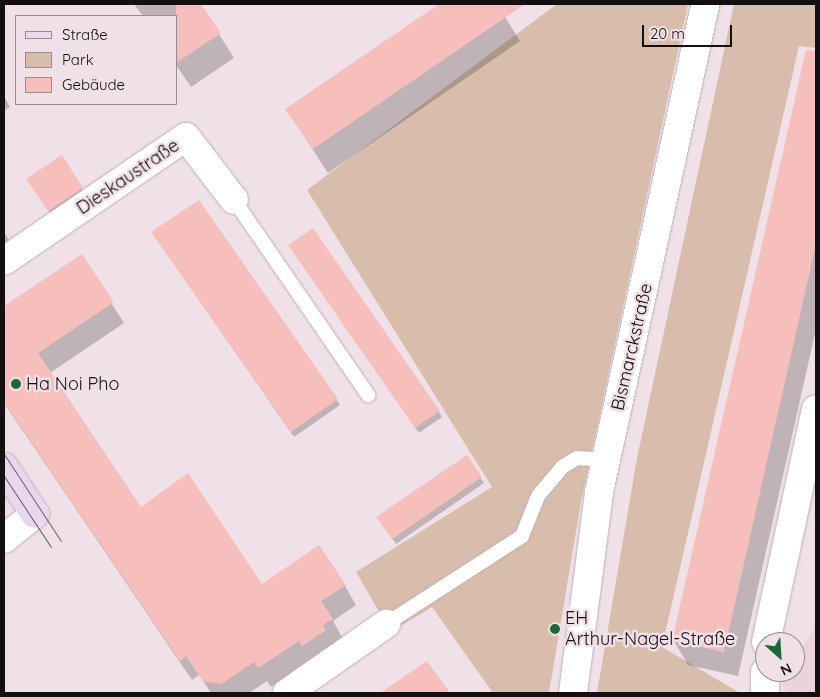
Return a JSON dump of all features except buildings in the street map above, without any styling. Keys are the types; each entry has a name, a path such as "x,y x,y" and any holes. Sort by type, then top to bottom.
{"main road":[{"path":"4,467 36,514"}],"street":[{"name":"Bismarckstraße","path":"573,693 599,492 705,4"},
{"name":"Dieskaustraße","path":"4,261 186,137 234,200"},
{"path":"768,632 816,409"},
{"path":"4,539 36,514"},
{"path":"287,693 386,624"}],"lane":[{"path":"234,200 368,395"},
{"path":"386,624 522,536 538,496 562,467 577,458 607,460"}],"shaded area":[{"path":"816,626 816,693 785,693 782,682 805,682 805,643"}],"green space":[{"path":"557,4 688,4 581,502 549,693 493,693 432,607 391,632 356,572 492,487 307,190"},
{"path":"734,4 816,4 816,48 799,46 662,647 740,693 597,693 637,458"}],"tram line":[{"path":"4,454 61,541"},
{"path":"4,476 51,547"}],"place":[{"name":"Ha Noi Pho","path":"16,384"},
{"name":"EH Arthur-Nagel-Straße","path":"555,629"}]}
